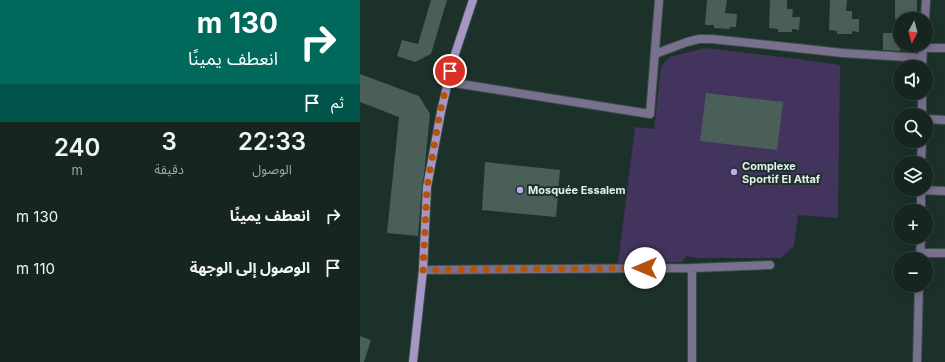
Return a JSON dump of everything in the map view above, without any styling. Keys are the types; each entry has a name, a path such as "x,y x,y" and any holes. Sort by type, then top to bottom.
{"main road":[{"path":"412,362 423,270 427,187 440,112 453,60 473,0"}],"street":[{"path":"448,82 650,114 659,0"},
{"path":"925,12 926,0"},
{"path":"654,54 699,39 712,39 843,54 922,58 922,52"},
{"path":"933,47 945,48"},
{"path":"933,119 945,120"},
{"path":"933,190 945,191"},
{"path":"933,254 945,253"},
{"path":"423,270 692,268 770,265"},
{"path":"692,268 692,362"},
{"path":"917,362 920,292"}],"shaded area":[{"name":"Complexe Sportif El Attaf","path":"705,48 840,65 838,218 798,215 794,246 781,258 698,258 686,256 682,262 618,263 635,127 654,129 661,68 664,63 670,57"}],"building":[{"path":"431,0 447,0 431,54 415,62 397,56 402,40 418,44"},
{"path":"707,0 727,0 725,13 737,14 736,27 730,27 730,29 714,28 714,25 705,25"},
{"path":"770,0 787,0 787,9 793,9 792,17 800,17 799,30 792,29 792,32 778,32 778,29 769,28"},
{"path":"830,0 847,0 846,11 852,11 852,19 859,19 859,32 852,31 852,34 837,34 837,31 829,30"},
{"path":"895,0 917,0 917,12 895,12"},
{"path":"883,33 893,33 893,51 883,50"},
{"path":"360,74 419,96 430,114 418,236 387,233 399,117 360,102"},
{"path":"706,93 783,102 777,150 700,141"},
{"name":"Mosquée Essalem","path":"485,162 560,170 556,217 482,210"},
{"path":"360,336 371,340 364,362 360,362"}],"place":[{"name":"Complexe Sportif El Attaf","path":"734,172"},
{"name":"Mosquée Essalem","path":"520,190"}],"route":[{"path":"450,71 440,112 427,187 423,270 645,268"}]}
